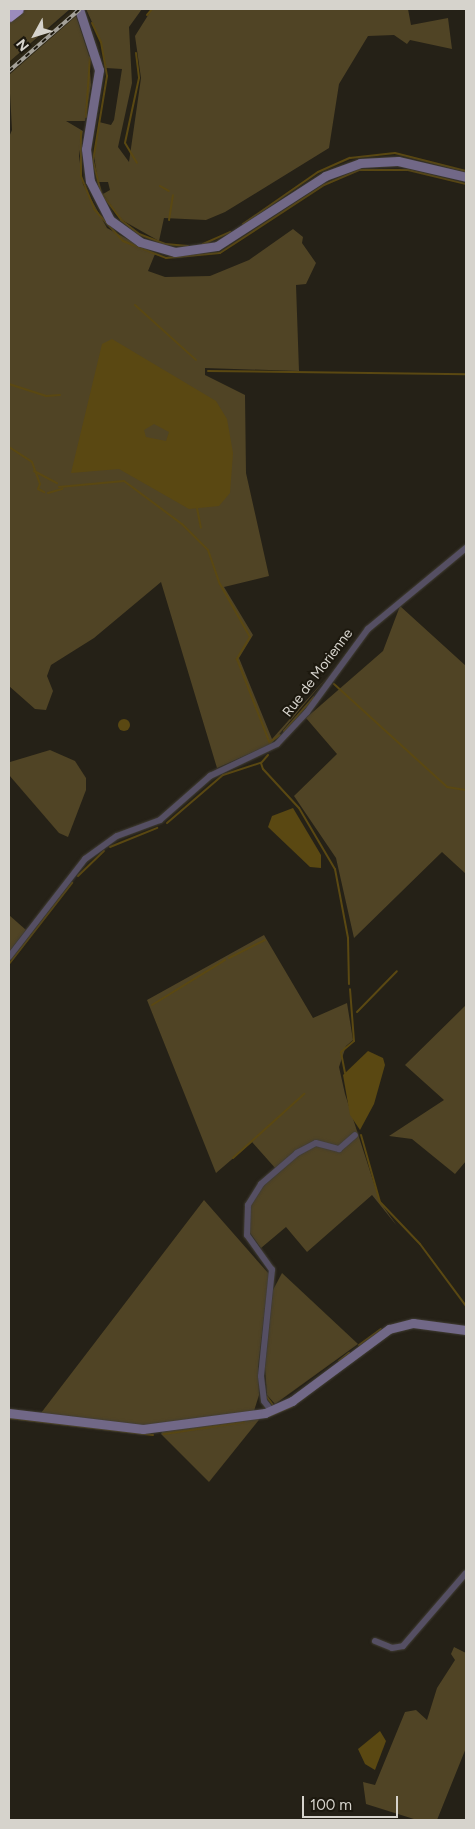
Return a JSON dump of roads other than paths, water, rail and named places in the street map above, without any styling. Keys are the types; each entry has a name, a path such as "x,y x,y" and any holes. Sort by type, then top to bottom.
{"highway":[{"path":"9,16 18,9"}],"main road":[{"path":"79,9 99,70 86,149 90,181 110,220 140,242 176,252 217,246 324,176 360,163 398,161 466,177"},
{"path":"9,1412 143,1429 271,1410 292,1401 389,1329 413,1323 466,1330"}],"street":[{"name":"Rue de Morienne","path":"9,957 85,859 117,836 160,820 210,776 277,744 308,712 368,629 466,548"},
{"path":"271,1410 264,1401 261,1376 272,1270 247,1235 248,1205 261,1184 297,1153 316,1143 339,1149 355,1135"},
{"path":"375,1641 388,1648 403,1646 466,1573"}],"waterway":[{"path":"147,15 152,9"},
{"path":"92,23 101,42 107,76 93,161 101,193 121,220 139,234 165,244 188,246"},
{"path":"136,53 139,78 125,143 137,163"},
{"path":"86,117 90,57"},
{"path":"81,132 81,176 94,209 123,241 166,258 220,253 324,185 359,170 408,170 466,184"},
{"path":"243,224 318,172 350,158 395,153 466,171"},
{"path":"160,186 169,191"},
{"path":"169,220 173,195"},
{"path":"203,244 230,232"},
{"path":"135,305 196,360"},
{"path":"208,371 466,374"},
{"path":"9,384 46,396 60,395"},
{"path":"9,447 32,462 40,484 38,489 44,492"},
{"path":"34,471 57,483"},
{"path":"59,487 124,481 182,524 208,550 220,584 250,637 237,659 271,746"},
{"path":"48,493 62,489"},
{"path":"197,508 201,528"},
{"path":"334,684 447,787 466,790"},
{"path":"284,731 314,697"},
{"path":"270,742 280,735"},
{"path":"268,755 261,763 263,769 299,808 335,869 348,938 349,984"},
{"path":"167,823 223,775 261,763"},
{"path":"110,847 157,828"},
{"path":"78,876 104,851"},
{"path":"9,964 72,883"},
{"path":"229,958 265,940"},
{"path":"152,1005 225,960"},
{"path":"357,1012 397,971"},
{"path":"345,1073 341,1052 354,1041 350,989"},
{"path":"233,1158 304,1094"},
{"path":"361,1135 380,1202 420,1244 466,1306"},
{"path":"359,1345 381,1329"},
{"path":"339,1361 349,1353"},
{"path":"267,1397 273,1405"},
{"path":"296,1403 305,1397"},
{"path":"269,1416 292,1406"},
{"path":"9,1418 153,1435"},
{"path":"164,1434 244,1422"}],"railway":[{"path":"9,71 80,9"}]}
